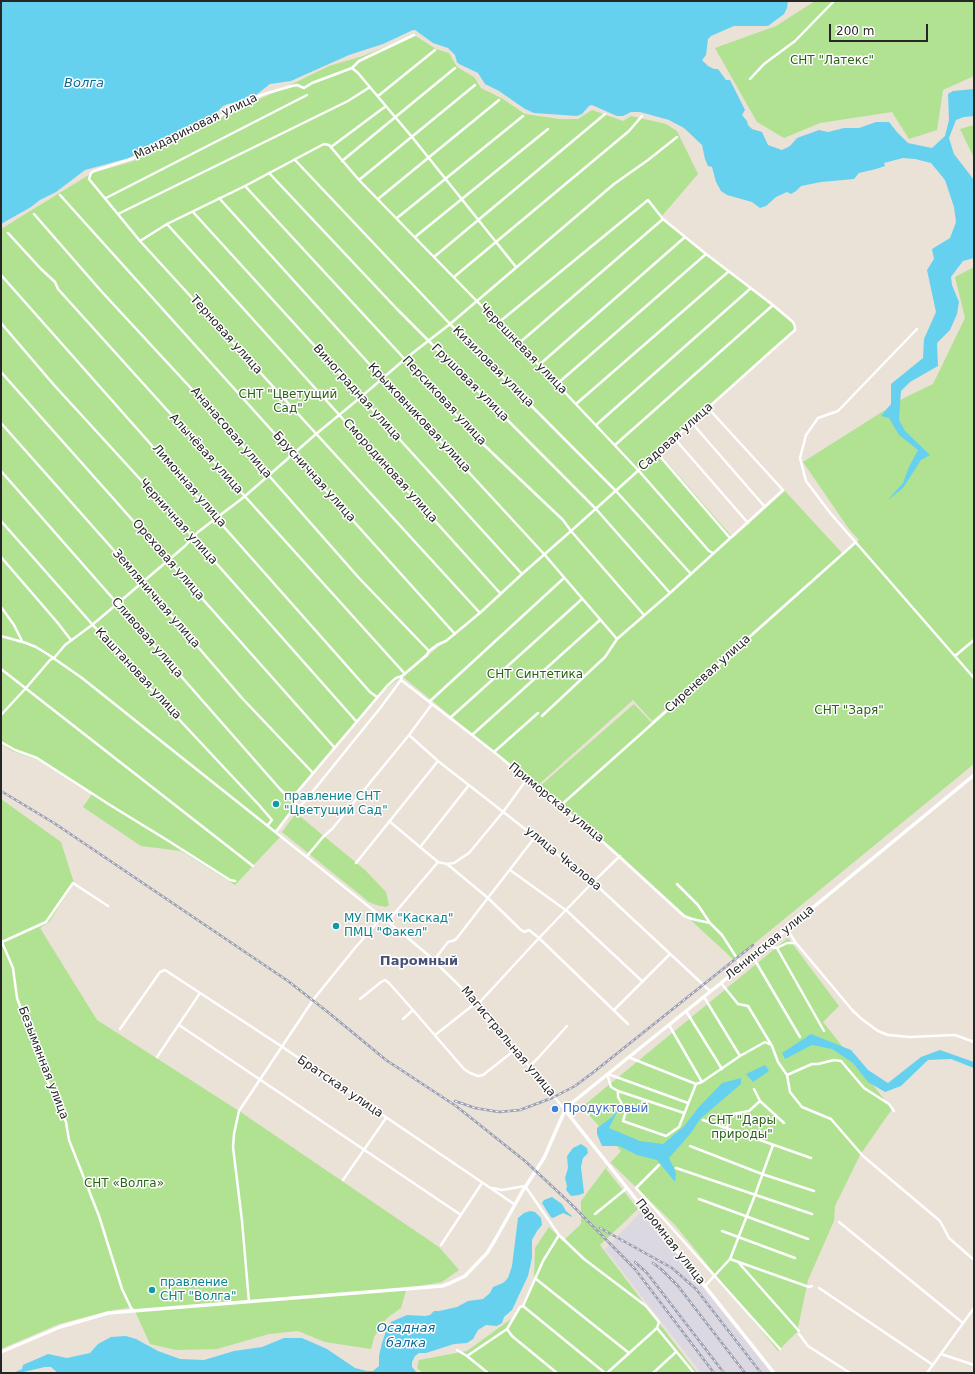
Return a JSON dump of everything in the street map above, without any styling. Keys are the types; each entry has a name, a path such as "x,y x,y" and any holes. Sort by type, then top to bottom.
{"street":[{"path":"750,79 764,64 795,41 834,1"},
{"name":"Мандариновая улица","path":"89,178 94,171 134,158 209,124 220,117 228,109 264,94 292,86 297,85 304,88 352,68 359,61 414,35"},
{"path":"378,96 435,50"},
{"path":"352,68 358,72 395,116 516,267"},
{"path":"342,161 454,68"},
{"path":"359,180 475,85"},
{"path":"118,214 348,101 370,87"},
{"name":"Мандариновая улица","path":"106,198 307,95"},
{"path":"378,199 499,100"},
{"path":"140,241 167,224 245,186 324,144 331,147 386,106"},
{"path":"434,257 479,221 605,114"},
{"path":"397,218 523,116"},
{"path":"454,277 629,131 642,116"},
{"path":"415,237 548,129"},
{"path":"1,715 50,660 54,658 60,649 92,625 185,546 192,537 244,497 267,475 405,359 450,324 614,184 677,137"},
{"name":"Черешневая улица","path":"331,147 359,180 640,471 709,551 713,553"},
{"name":"Кизиловая улица","path":"295,160 450,324 616,491 691,574"},
{"name":"Грушовая улица","path":"269,172 428,341 596,509 670,593"},
{"name":"Терновая улица","path":"89,178 140,241 480,613"},
{"name":"Персиковая улица","path":"245,186 484,445 563,520 571,532 644,615"},
{"name":"Брусничная улица","path":"60,195 292,454 456,634"},
{"name":"Крыжовниковая улица","path":"219,198 544,554 617,639"},
{"name":"Садовая улица","path":"295,801 294,796 392,680 405,674 427,655 429,651 456,634 544,554 640,471 795,330 795,325 793,322 685,237 664,219 648,200 498,324"},
{"name":"Виноградная улица","path":"193,212 522,574"},
{"name":"Ананасовая улица","path":"34,214 102,292 213,412 359,578 429,651"},
{"path":"518,344 664,219"},
{"name":"Смородиновая улица","path":"167,224 500,593"},
{"name":"Алычёвая улица","path":"8,233 55,282 58,290 405,674"},
{"path":"539,365 685,237"},
{"path":"557,384 706,254"},
{"path":"576,404 728,272"},
{"name":"Лимонная улица","path":"1,275 370,692 377,697"},
{"path":"596,425 751,288"},
{"path":"615,445 773,305"},
{"name":"Черничная улица","path":"1,323 54,385 356,721"},
{"path":"917,329 838,411 818,418 806,435 800,458 806,481 831,514 974,678"},
{"name":"Ореховая улица","path":"1,372 334,747"},
{"path":"542,716 605,657 617,639 783,490 708,408"},
{"path":"692,423 765,507"},
{"name":"Земляничная улица","path":"1,424 142,582 242,698 313,773"},
{"path":"675,439 748,523"},
{"path":"658,454 730,538"},
{"name":"Сливовая улица","path":"1,471 280,789 288,797 295,801"},
{"name":"Каштановая улица","path":"1,521 130,667 259,804 272,820 268,825"},
{"name":"Сиреневая улица","path":"560,806 856,542"},
{"path":"1,556 71,640"},
{"path":"307,856 332,829 409,735 430,703 564,578"},
{"path":"450,718 582,599"},
{"path":"1,607 14,625 22,642"},
{"path":"472,735 600,620"},
{"name":"Магистральная улица","path":"1,636 22,642 54,658 115,703 388,921 434,960 478,1003 565,1110"},
{"path":"955,656 974,640"},
{"path":"1,669 253,866"},
{"path":"276,832 296,806 300,806 305,801 405,674"},
{"name":"Приморская улица","path":"401,680 494,752 620,856 684,916 710,923"},
{"path":"494,752 538,713"},
{"name":"улица Чкалова","path":"409,735 468,785 593,882 710,991"},
{"path":"1,742 15,750 37,758 224,877 235,881"},
{"path":"356,864 438,761"},
{"name":"Ленинская улица","path":"565,1110 607,1074 742,966 974,775"},
{"path":"389,821 421,846 438,862 447,864 454,863 469,852 503,812 527,780"},
{"path":"421,846 468,785"},
{"path":"295,801 296,806"},
{"path":"434,960 448,942 458,938 535,837"},
{"path":"435,1036 478,1003 593,882 620,856"},
{"path":"388,921 438,862"},
{"path":"447,864 488,898 520,929 524,932 529,930 539,938 628,1024"},
{"path":"510,870 567,911 643,982"},
{"path":"1,941 46,922 73,883 108,906"},
{"path":"677,884 698,905 710,923 722,935 742,966"},
{"path":"249,1302 242,1221 233,1147 239,1111 330,977 382,917"},
{"path":"787,929 796,943 853,1011 878,1031 888,1035 909,1037 955,1035 974,1042"},
{"name":"Безымянная улица","path":"1,941 14,972 17,998 55,1101 66,1122 69,1140 99,1216 122,1289 132,1310"},
{"path":"766,946 777,948 787,943 796,943"},
{"path":"777,948 824,1031"},
{"path":"614,1010 670,954"},
{"path":"753,957 800,1036"},
{"name":"Братская улица","path":"120,1029 160,972 165,970 282,1046 514,1204"},
{"path":"360,999 385,980 464,1069 478,1076 483,1075 516,1049"},
{"path":"721,983 738,1004 748,1006 772,1046 778,1062 787,1075 790,1092 802,1107 830,1119 863,1156 940,1221 949,1238 974,1260"},
{"path":"157,1057 200,993"},
{"path":"704,996 740,1056"},
{"path":"403,1019 413,1010"},
{"path":"686,1011 722,1069"},
{"path":"179,1025 461,1215"},
{"path":"669,1025 702,1082"},
{"path":"530,1066 567,1026"},
{"path":"628,1057 696,1084 702,1082 740,1056 765,1042 772,1046"},
{"path":"787,1075 812,1064 834,1060 841,1061 864,1088 889,1104 894,1111"},
{"path":"607,1074 611,1087 618,1091 684,1113"},
{"path":"607,1074 688,1103"},
{"path":"618,1091 618,1097 626,1111 623,1121 666,1136 679,1127 696,1084"},
{"path":"754,1089 760,1101 784,1123"},
{"path":"727,1128 729,1118 733,1114 749,1112 760,1101"},
{"path":"1,1352 60,1327 108,1313 442,1286 448,1284 465,1276 476,1265 495,1240 514,1204 544,1158 565,1110"},
{"name":"Паромная улица","path":"565,1110 774,1373"},
{"path":"343,1180 386,1118"},
{"path":"703,1120 811,1158"},
{"path":"705,1286 730,1259 773,1145"},
{"path":"690,1146 762,1174 814,1191"},
{"path":"660,1166 636,1188 780,1349"},
{"path":"676,1168 812,1214"},
{"path":"441,1246 482,1183"},
{"path":"489,1188 502,1190 525,1186"},
{"path":"523,1306 606,1373 657,1328 659,1322 646,1306 584,1259 558,1235 525,1186"},
{"path":"595,1214 628,1188"},
{"path":"699,1199 808,1238"},
{"path":"839,1222 963,1323"},
{"path":"722,1232 795,1258"},
{"path":"467,1356 507,1329 520,1307 523,1306 558,1235"},
{"path":"730,1259 809,1287 812,1286"},
{"path":"738,1262 799,1333 808,1346 850,1373"},
{"path":"536,1279 629,1353"},
{"path":"819,1288 932,1365"},
{"path":"927,1373 974,1308"},
{"path":"657,1328 694,1373"},
{"path":"507,1329 512,1336 557,1373"},
{"path":"457,1350 488,1373"},
{"path":"653,1373 676,1352"},
{"path":"941,1354 974,1365"}],"shaded area":[{"path":"642,1211 771,1373 701,1373 605,1249"}],"green space":[{"name":"СНТ \"Латекс\"","path":"815,1 974,1 974,76 943,90 937,130 909,139 892,112 820,123 784,138 757,122 715,48 776,26"},
{"name":"СНТ \"Цветущий Сад\"","path":"414,35 436,49 449,53 457,67 474,77 481,88 503,99 525,114 559,119 578,119 592,110 623,121 631,116 666,124 677,131 698,174 661,217 794,324 794,331 681,432 660,454 733,538 785,491 842,553 652,721 633,700 537,786 403,677 444,642 438,643 405,674 377,696 291,797 296,804 275,830 281,836 235,885 181,851 141,846 83,807 92,794 38,760 12,751 1,743 1,229 92,173 134,161 219,117 329,66 363,56"},
{"path":"974,125 974,158 960,129"},
{"name":"СНТ \"Заря\"","path":"974,267 974,764 734,960 618,853 539,787 634,704 653,724 859,540 849,529 803,462 904,398 933,384 965,318 955,277"},
{"name":"СНТ «Волга»","path":"1,799 61,842 74,883 49,922 40,928 97,1020 239,1111 439,1247 459,1270 442,1282 407,1287 401,1308 387,1318 374,1337 371,1349 325,1342 298,1331 269,1334 217,1349 176,1350 150,1344 133,1307 109,1311 59,1324 1,1349"},
{"path":"296,813 365,870 386,892 389,905 386,907 369,902 282,832"},
{"name":"СНТ \"Дары природы\"","path":"788,938 839,1006 823,1022 892,1109 860,1155 835,1206 834,1221 808,1280 797,1332 778,1351 675,1225 611,1163 606,1169 638,1209 600,1245 697,1373 423,1373 417,1368 419,1360 467,1351 511,1319 522,1305 534,1279 535,1248 549,1227 563,1241 581,1224 581,1201 605,1169 621,1151 582,1107"}],"water":[{"name":"Волга","path":"1,1 788,1 784,14 768,26 734,26 711,36 708,39 706,55 702,60 708,66 718,69 726,80 730,80 745,110 742,115 747,121 748,125 752,129 762,132 768,145 782,150 790,146 797,138 819,130 828,132 844,128 859,128 876,122 889,122 908,143 932,148 945,136 949,120 948,94 953,91 974,89 974,116 956,120 949,138 954,154 974,180 974,258 963,261 951,277 952,285 959,302 957,314 950,330 937,343 938,366 910,382 901,391 899,420 905,431 930,455 921,460 903,488 887,501 903,483 918,450 899,435 889,418 881,416 891,404 891,384 923,358 924,339 936,312 927,270 934,259 932,249 950,238 956,222 954,207 945,180 931,163 903,158 884,163 885,166 859,173 854,179 821,182 801,186 791,194 787,192 776,197 766,206 760,208 752,202 727,195 721,191 716,182 712,167 708,166 705,159 702,145 684,128 669,120 640,112 631,112 623,116 617,116 592,105 589,106 582,114 577,116 534,113 485,84 478,73 459,64 455,55 448,48 433,43 413,30 383,44 349,55 291,81 270,84 251,99 223,106 209,120 162,139 129,158 85,170 56,192 1,224"},
{"path":"811,1034 851,1050 868,1070 888,1083 921,1057 940,1050 974,1062 974,1068 951,1059 928,1060 901,1086 885,1092 868,1082 853,1063 832,1049 812,1045 785,1059 782,1053"},
{"path":"765,1065 769,1071 753,1082 746,1074"},
{"path":"741,1078 741,1084 700,1119 691,1133 669,1158 676,1173 675,1182 657,1160 637,1155 619,1146 602,1146 597,1134 597,1128 612,1117 619,1108 609,1128 640,1141 663,1144 684,1126 699,1107 722,1083"},
{"path":"581,1144 587,1148 588,1153 583,1158 581,1167 584,1193 571,1196 566,1190 567,1186 565,1178 568,1168 567,1156 573,1148"},
{"path":"552,1197 562,1204 572,1217 563,1213 552,1218 550,1216 542,1203 544,1200"},
{"name":"Осадная балка","path":"530,1211 535,1212 541,1218 542,1225 532,1240 532,1258 528,1276 512,1310 504,1317 502,1323 497,1326 486,1325 478,1330 473,1339 467,1343 454,1344 426,1353 419,1353 415,1356 412,1362 412,1367 417,1373 58,1373 51,1367 45,1367 13,1373 22,1369 23,1365 48,1354 67,1358 90,1353 98,1344 111,1337 126,1336 136,1339 158,1351 180,1359 204,1360 234,1351 262,1347 284,1338 302,1338 327,1349 355,1368 373,1371 379,1366 379,1356 382,1343 391,1322 407,1315 430,1315 434,1311 457,1307 468,1301 483,1299 490,1293 493,1287 503,1283 508,1278 512,1266 518,1218 524,1213"}],"railway":[{"path":"1,791 54,823 288,981 386,1060 456,1106 525,1161 570,1203 635,1269 714,1373"},
{"path":"455,1101 475,1108 499,1112 520,1110 552,1098 575,1086 753,945"},
{"path":"600,1228 672,1268 696,1289 761,1373"},
{"path":"635,1262 647,1273 724,1373"},
{"path":"653,1263 678,1286 745,1373"}],"place":[{"name":"правление СНТ \"Цветущий Сад\"","path":"276,804"},
{"name":"МУ ПМК \"Каскад\" ПМЦ \"Факел\"","path":"336,926"},
{"name":"Продуктовый","path":"555,1109"},
{"name":"правление СНТ \"Волга\"","path":"152,1290"}],"district":[{"name":"Паромный","path":"419,962"}],"park label":[{"name":"СНТ Синтетика","path":"535,675"}]}
